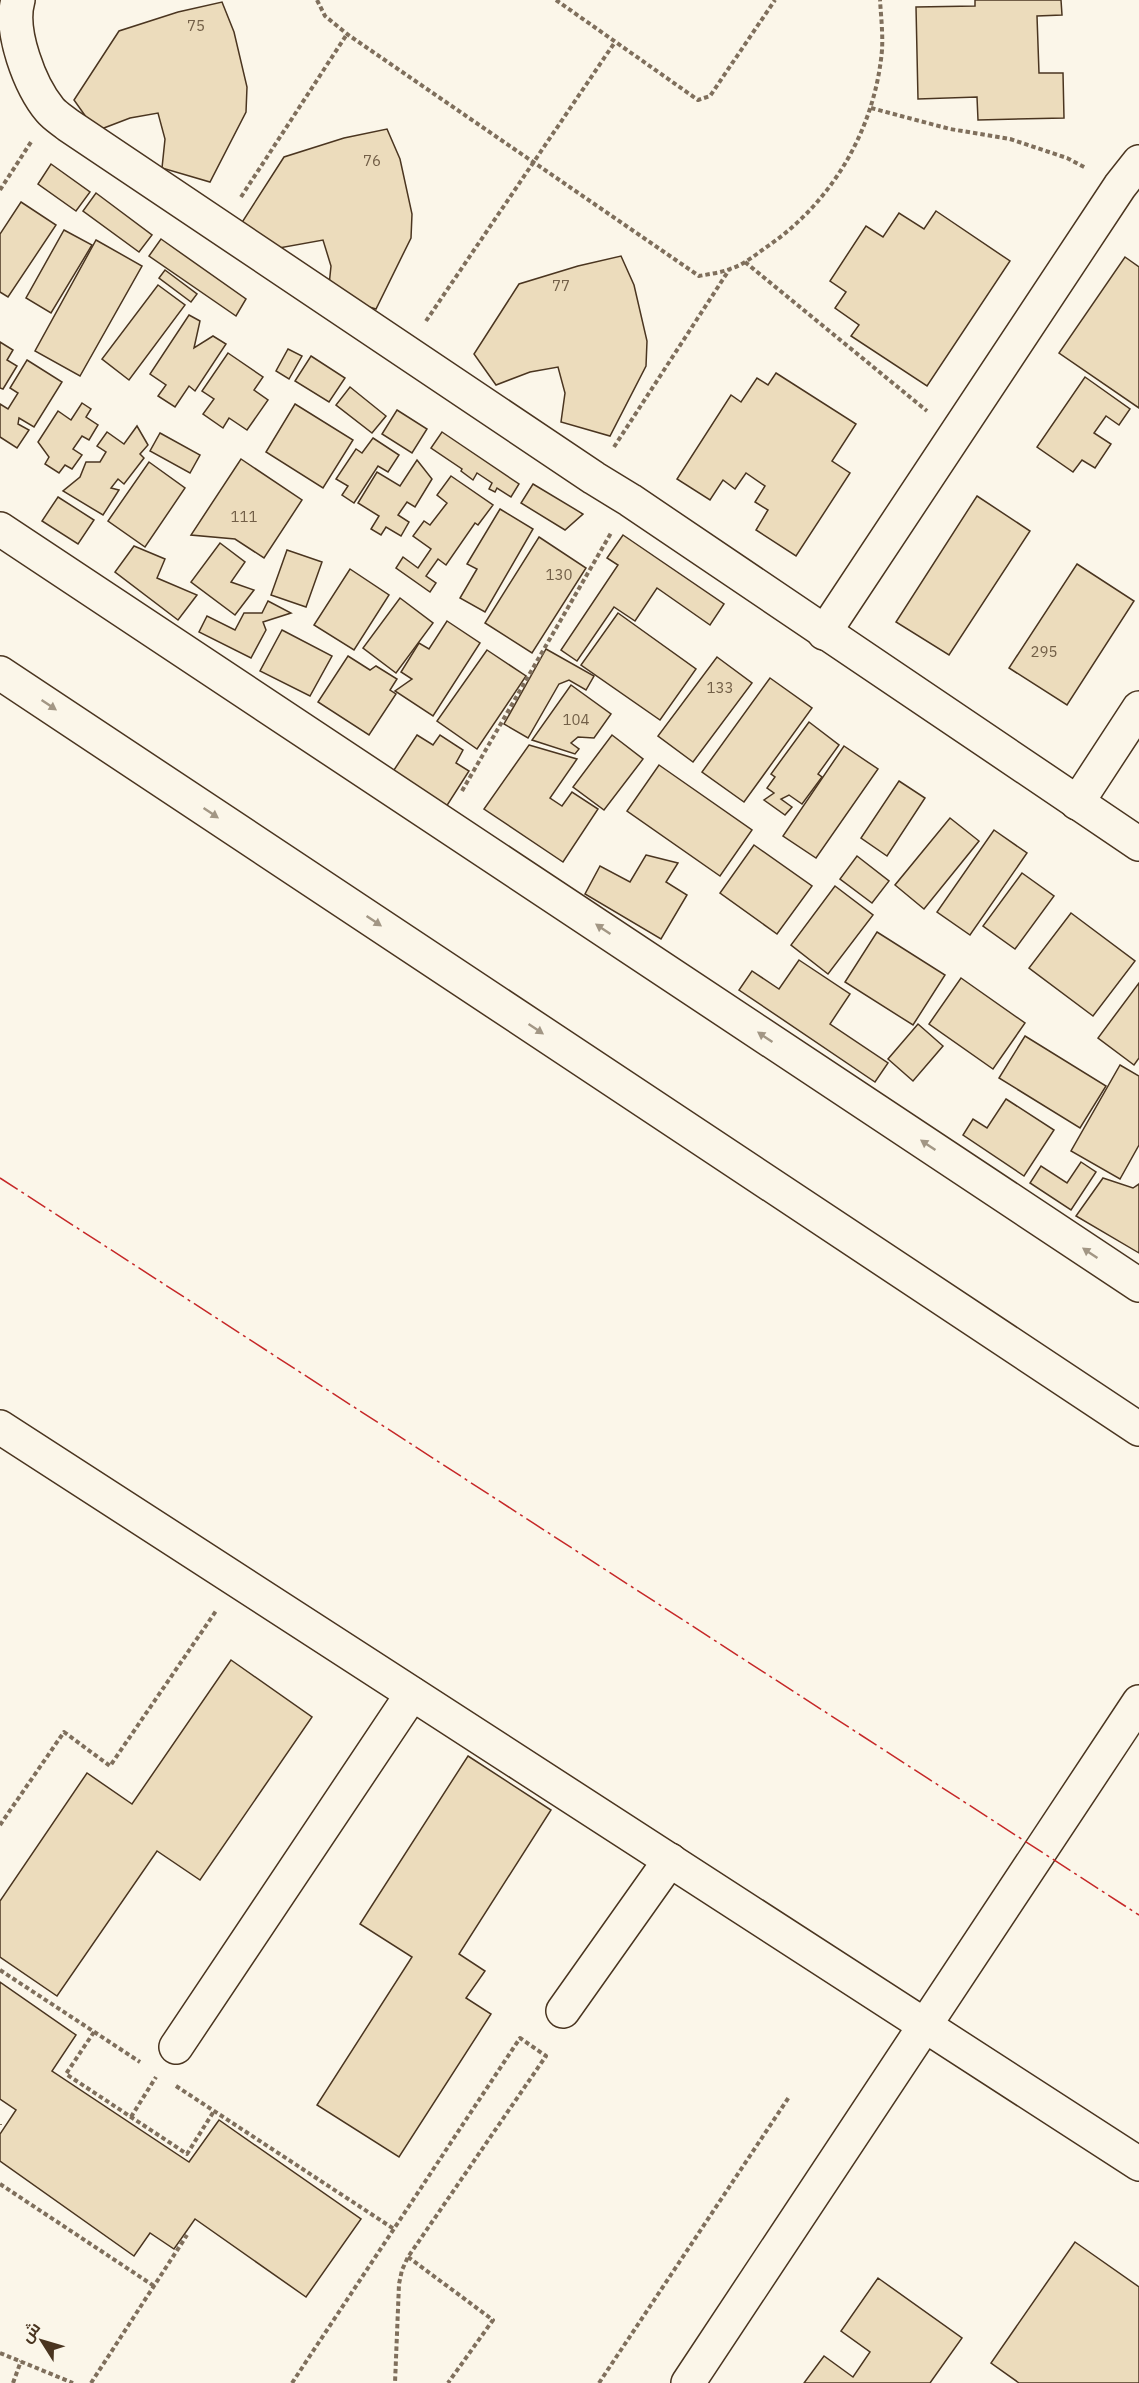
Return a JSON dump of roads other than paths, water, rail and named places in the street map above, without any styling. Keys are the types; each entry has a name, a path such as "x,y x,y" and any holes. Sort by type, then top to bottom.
{"street":[{"path":"18,0 16,5 19,50 37,92 51,112 1139,844"},
{"path":"824,633 1130,174"},
{"path":"0,529 1139,1285"},
{"path":"0,673 1139,1429"},
{"path":"1077,803 1139,708"},
{"path":"0,1427 1139,2164"},
{"path":"176,2047 412,1694"},
{"path":"688,2383 1139,1702"},
{"path":"564,2011 670,1860"}]}
